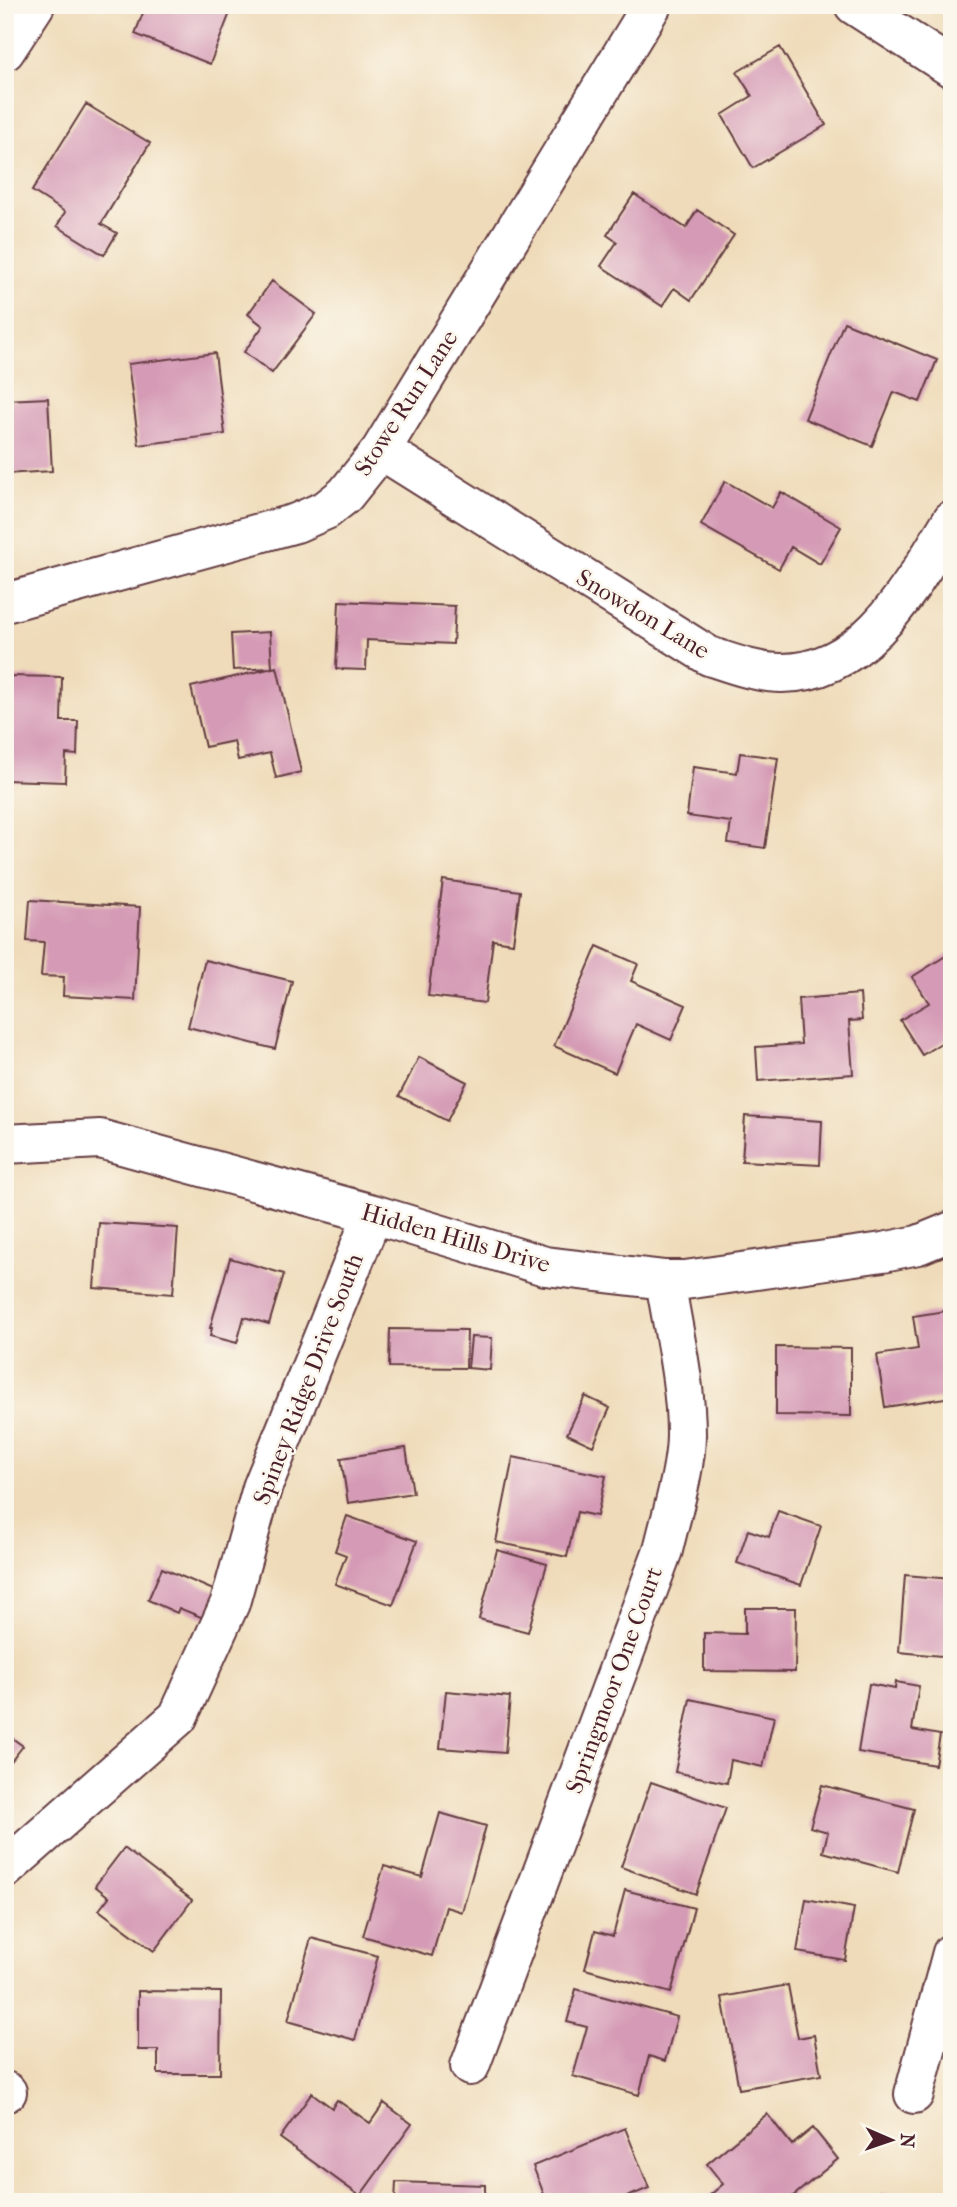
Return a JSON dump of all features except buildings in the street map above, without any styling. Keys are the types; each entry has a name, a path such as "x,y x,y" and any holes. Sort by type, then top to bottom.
{"street":[{"path":"5,51 35,5"},
{"name":"Stowe Run Lane","path":"5,603 296,523 326,510 345,495 381,450 652,5"},
{"path":"854,5 952,68"},
{"name":"Snowdon Lane","path":"381,450 709,656 743,667 780,673 806,671 837,660 859,646 877,629 912,585 952,520"},
{"name":"Hidden Hills Drive","path":"5,1144 100,1139 373,1214 545,1266 665,1280 685,1280 883,1252 918,1245 952,1231"},
{"name":"Spiney Ridge Drive South","path":"5,1868 178,1717 230,1603 262,1488 373,1214"},
{"name":"Springmoor One Court","path":"470,2066 663,1550 677,1495 686,1436 665,1280"},
{"path":"914,2094 952,1952"}]}
